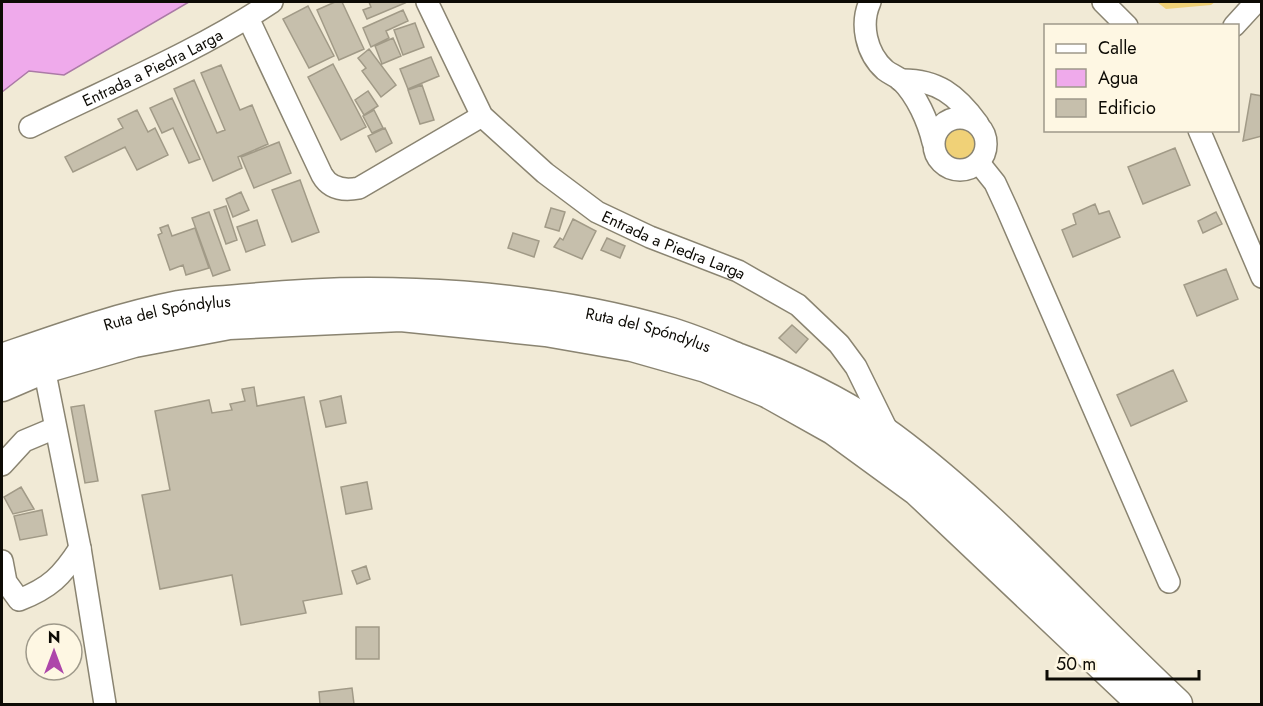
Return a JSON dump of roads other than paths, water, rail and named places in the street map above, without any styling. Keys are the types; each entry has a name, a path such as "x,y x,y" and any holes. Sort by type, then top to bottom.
{"highway":[{"name":"Ruta del Spóndylus","path":"2,359 105,324 181,306 320,292 435,295 543,307 614,318 674,334 776,372 848,409 891,437 962,494 1177,705"},
{"name":"Ruta del Spóndylus","path":"2,386 44,368 134,342 229,324 401,316 546,331 632,346 706,367 767,392 833,429 918,491 1143,705"}],"street":[{"name":"Entrada a Piedra Larga","path":"30,127 248,18 272,2"},
{"name":"Entrada a Piedra Larga","path":"427,2 482,116 545,173 597,212 650,237 738,271 798,305 839,344 856,367 918,491"},
{"path":"870,2 865,24 868,45 881,66 900,80 925,117 938,160 953,170 962,171 979,163 986,142 978,124 960,100 948,90 916,79 900,80"},
{"path":"1103,2 1124,24"},
{"path":"1236,24 1256,2"},
{"path":"248,18 322,175 329,184 340,189 359,188 482,116"},
{"path":"933,142 935,134 946,121 962,118 978,124"},
{"path":"1201,132 1262,277"},
{"path":"979,163 995,183 1007,209 1170,582"},
{"path":"44,368 80,548 105,705"},
{"path":"2,465 24,441 55,428"},
{"path":"2,561 6,582 19,600 42,591 65,572 80,548"}],"water":[{"path":"2,2 189,2 64,75 29,71 2,92"}]}
